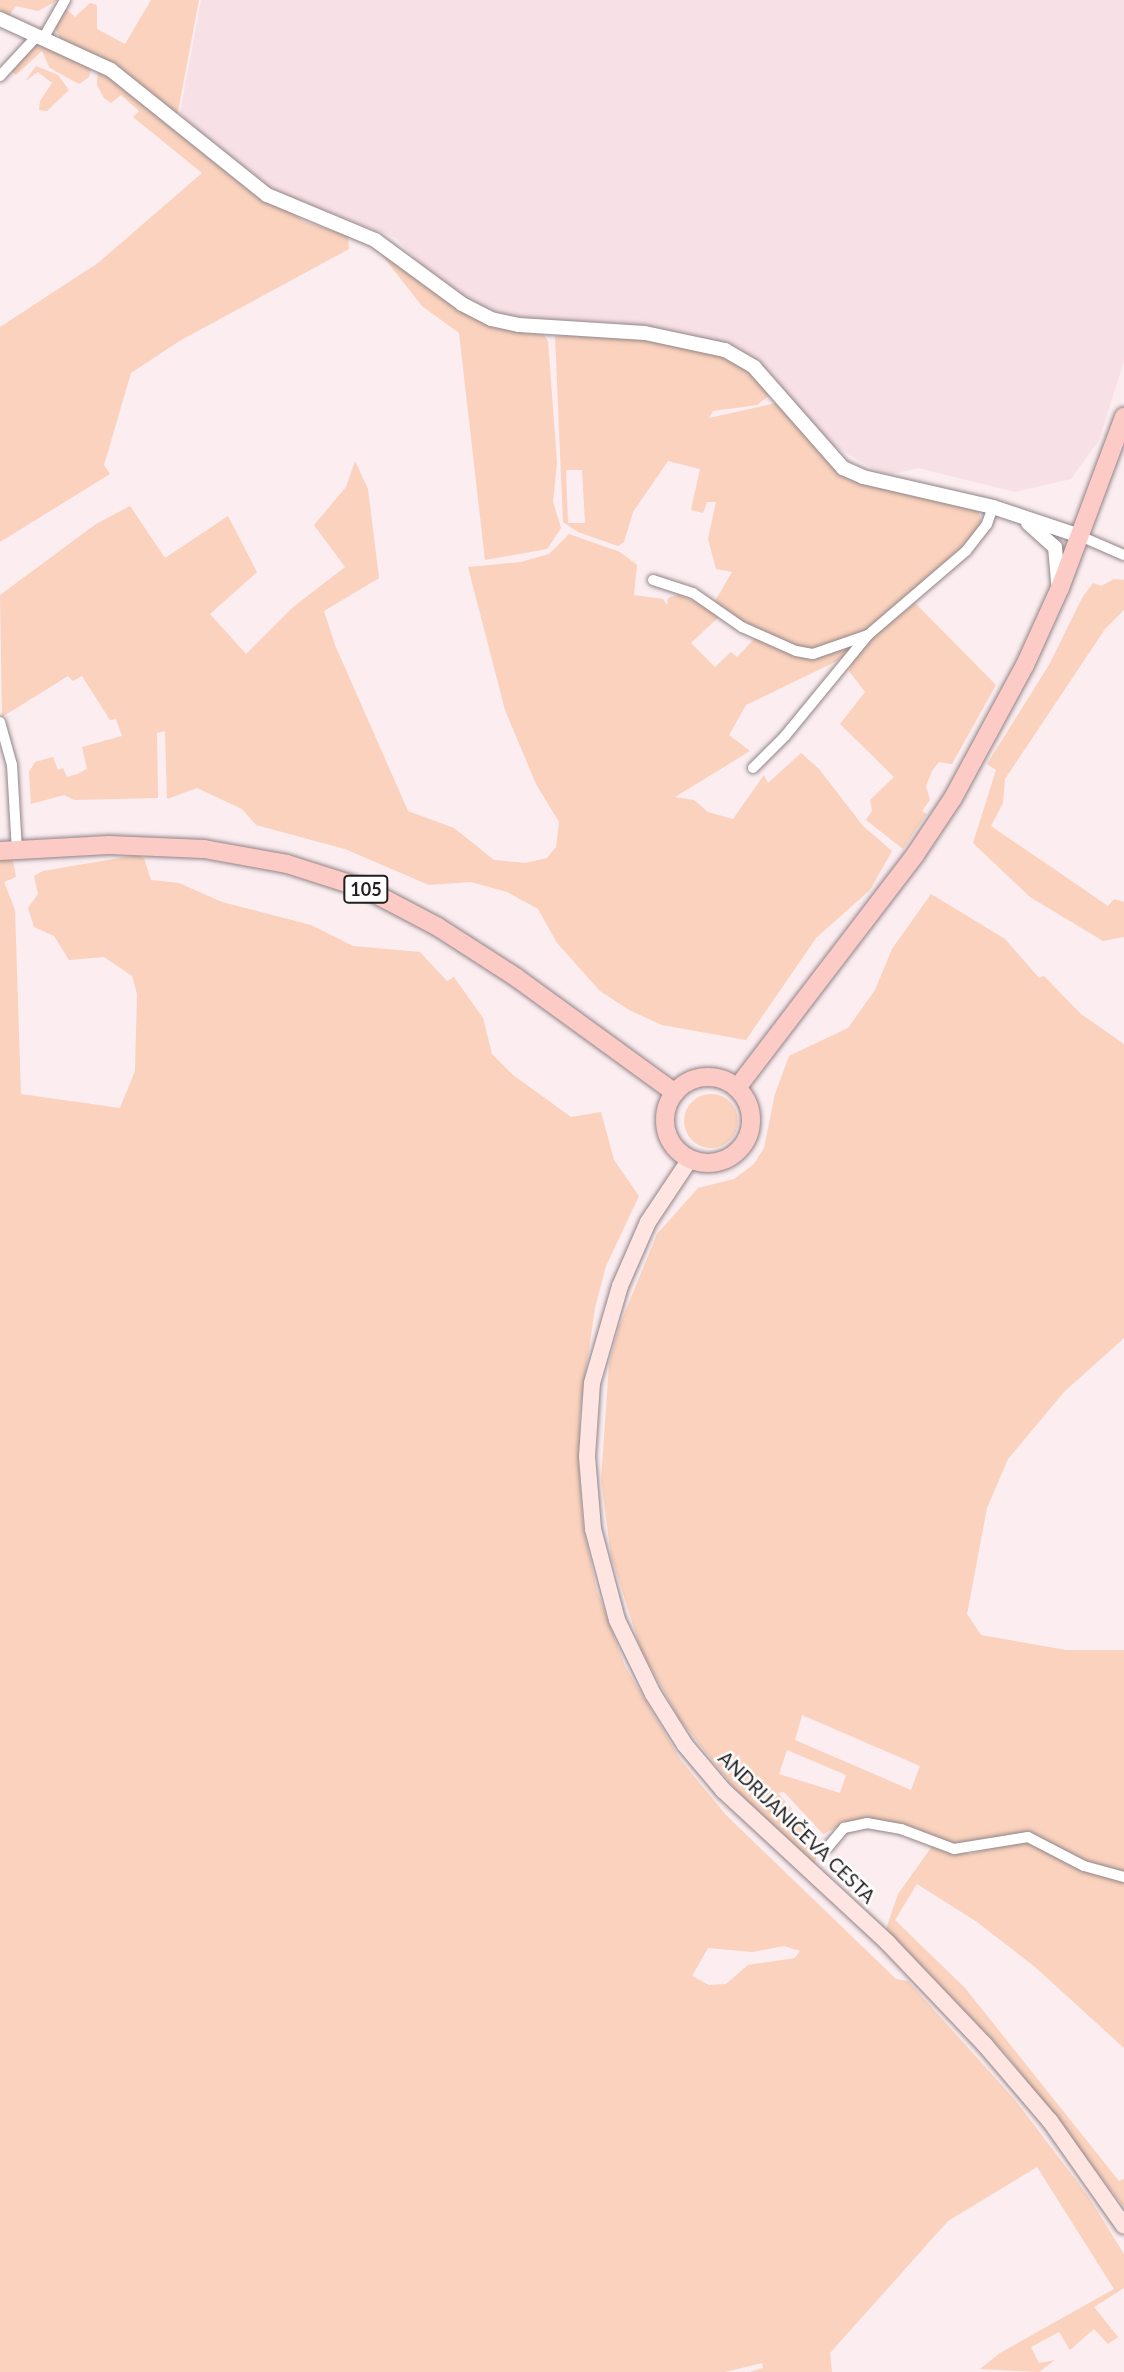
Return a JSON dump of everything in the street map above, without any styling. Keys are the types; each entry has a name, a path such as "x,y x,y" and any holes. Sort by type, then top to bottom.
{"main road":[{"path":"737,1088 915,855 953,798 1042,626 1080,536 1124,417"},
{"name":"105","path":"9,851 109,845 204,849 287,864 366,889 438,927 517,978 675,1093"},
{"path":"698,1078 725,1081 737,1088 750,1111 747,1138 729,1158 716,1162 690,1159 671,1141 666,1129 665,1116 675,1093 698,1078"},
{"name":"ANDRIJANIČEVA CESTA","path":"690,1159 648,1222 620,1286 592,1383 587,1457 593,1529 617,1620 653,1694 692,1754 723,1790 888,1943 985,2045 1050,2121 1124,2226"}],"street":[{"path":"0,76 41,36 65,0"},
{"path":"0,19 111,70 267,195 375,240 445,293 491,319 519,325 633,332 725,350 754,367 843,468 863,477 1012,513 1080,536 1124,555"},
{"path":"753,768 785,736 868,635 966,551 987,524 992,507"},
{"path":"1012,513 1042,531 1058,554 1059,582 1042,626"},
{"path":"653,580 693,593 742,626 796,651 813,654 868,635"},
{"path":"0,722 12,765 9,851"},
{"path":"828,1847 844,1828 867,1823 901,1829 954,1849 1028,1837 1084,1866 1124,1877"}],"shaded area":[{"path":"0,0 58,0 38,11 16,6 7,18 0,14"},
{"path":"151,0 199,0 177,117 119,67 60,38 55,28 65,8 75,17 90,3 97,5 97,29 125,44"},
{"path":"201,0 1124,0 1124,361 1099,440 1071,479 1015,492 918,468 892,474 879,472 825,441 757,363 726,343 620,323 511,317 476,305 423,267 396,238 272,190 212,146 180,113"},
{"path":"39,42 84,61 91,70 89,77 79,84 57,72 49,67 42,51 16,75 10,70"},
{"path":"36,66 58,75 69,90 47,111 39,110 40,101 52,83 38,72 25,81"},
{"path":"98,69 236,180 306,222 348,236 349,249 181,340 131,373 104,465 110,474 0,542 0,327 98,263 202,173 133,117 139,111 121,95 111,103 104,98 97,85"},
{"path":"381,254 396,259 421,283 473,318 500,328 544,335 548,341 557,462 553,502 561,528 547,549 485,560 459,333 422,306"},
{"path":"577,334 641,338 734,358 770,395 757,405 713,411 709,418 776,403 835,468 979,512 982,525 959,553 875,628 811,651 765,636 714,603 732,572 716,569 708,539 716,502 707,502 703,513 691,510 700,469 668,461 633,512 624,542 618,546 578,532 563,522 555,336","holes":["566,470 582,470 585,523 568,523"]},
{"path":"355,461 368,489 379,578 324,611 335,645 408,811 454,828 494,860 525,863 547,858 556,847 559,822 536,784 505,710 468,567 521,562 549,554 569,534 620,552 637,565 634,595 663,599 667,605 668,598 680,594 721,615 691,643 715,667 731,652 737,657 756,637 796,655 850,643 853,649 841,659 746,705 729,735 750,751 675,797 694,800 708,812 733,819 764,775 768,783 801,753 819,769 863,826 892,851 870,890 816,938 746,1040 662,1025 629,1010 600,991 557,943 538,909 507,892 471,882 429,885 345,849 256,825 242,809 197,788 167,799 165,731 157,733 158,798 74,800 64,795 31,804 29,772 35,762 53,757 58,770 63,768 67,777 87,769 82,747 122,736 116,719 110,720 82,676 73,681 68,676 2,717 0,595 96,524 130,506 165,558 228,516 257,572 210,614 246,654 292,608 345,567 314,525 346,487"},
{"path":"1114,579 1124,580 1124,610 1105,629 1005,779 1003,803 991,826 1108,906 1114,899 1124,902 1124,937 1103,941 1030,897 973,843 996,770 987,764 1049,665 1082,598 1093,583 1101,586"},
{"path":"915,603 996,685 952,764 939,762 932,771 926,786 930,800 922,811 927,814 903,849 866,820 872,811 870,800 894,777 840,724 865,692 849,671 853,661 874,636"},
{"path":"137,855 144,858 151,880 179,883 222,902 311,925 353,946 420,952 447,981 454,977 483,1018 492,1054 513,1075 571,1117 601,1112 614,1160 639,1196 606,1266 595,1308 580,1411 579,1471 583,1525 597,1591 625,1666 680,1759 726,1815 896,1979 908,1981 1015,2100 1088,2196 1124,2254 1124,2288 1094,2307 1118,2337 1108,2344 1094,2329 1070,2350 1059,2332 1031,2347 1039,2363 1055,2360 1039,2372 980,2369 1000,2353 1114,2289 1037,2167 948,2221 830,2353 832,2372 750,2372 763,2368 762,2363 725,2372 0,2372 0,860 13,860 16,877 4,882 15,910 21,1094 120,1108 135,1071 137,994 132,976 104,957 69,960 54,936 34,927 28,908 38,894 34,876 43,871","holes":["784,1946 800,1951 795,1958 748,1965 726,1984 709,1985 692,1976 708,1948 753,1952"]},
{"path":"931,894 1005,939 1039,978 1044,976 1081,1014 1124,1044 1124,1338 1064,1392 1008,1459 987,1508 967,1614 981,1635 1066,1650 1124,1650 1124,1875 1058,1850 1026,1832 961,1846 923,1834 842,1825 823,1834 784,1792 778,1793 819,1840 815,1864 736,1790 680,1720 641,1650 611,1556 601,1480 609,1364 619,1327 657,1234 698,1188 734,1179 754,1164 764,1148 775,1094 789,1056 848,1028 875,990 892,949","holes":["802,1715 920,1766 911,1790 795,1740","787,1750 846,1775 840,1793 779,1774"]},
{"path":"716,1094 726,1098 734,1106 738,1121 734,1136 726,1144 706,1148 696,1144 688,1136 684,1116 688,1106 696,1098"},
{"path":"1021,1839 1124,1881 1124,2048 1035,1967 977,1922 917,1884 895,1920 965,1988 1119,2181 1124,2179 1124,2207 1006,2054 886,1929 898,1894 933,1845 971,1854"}]}
